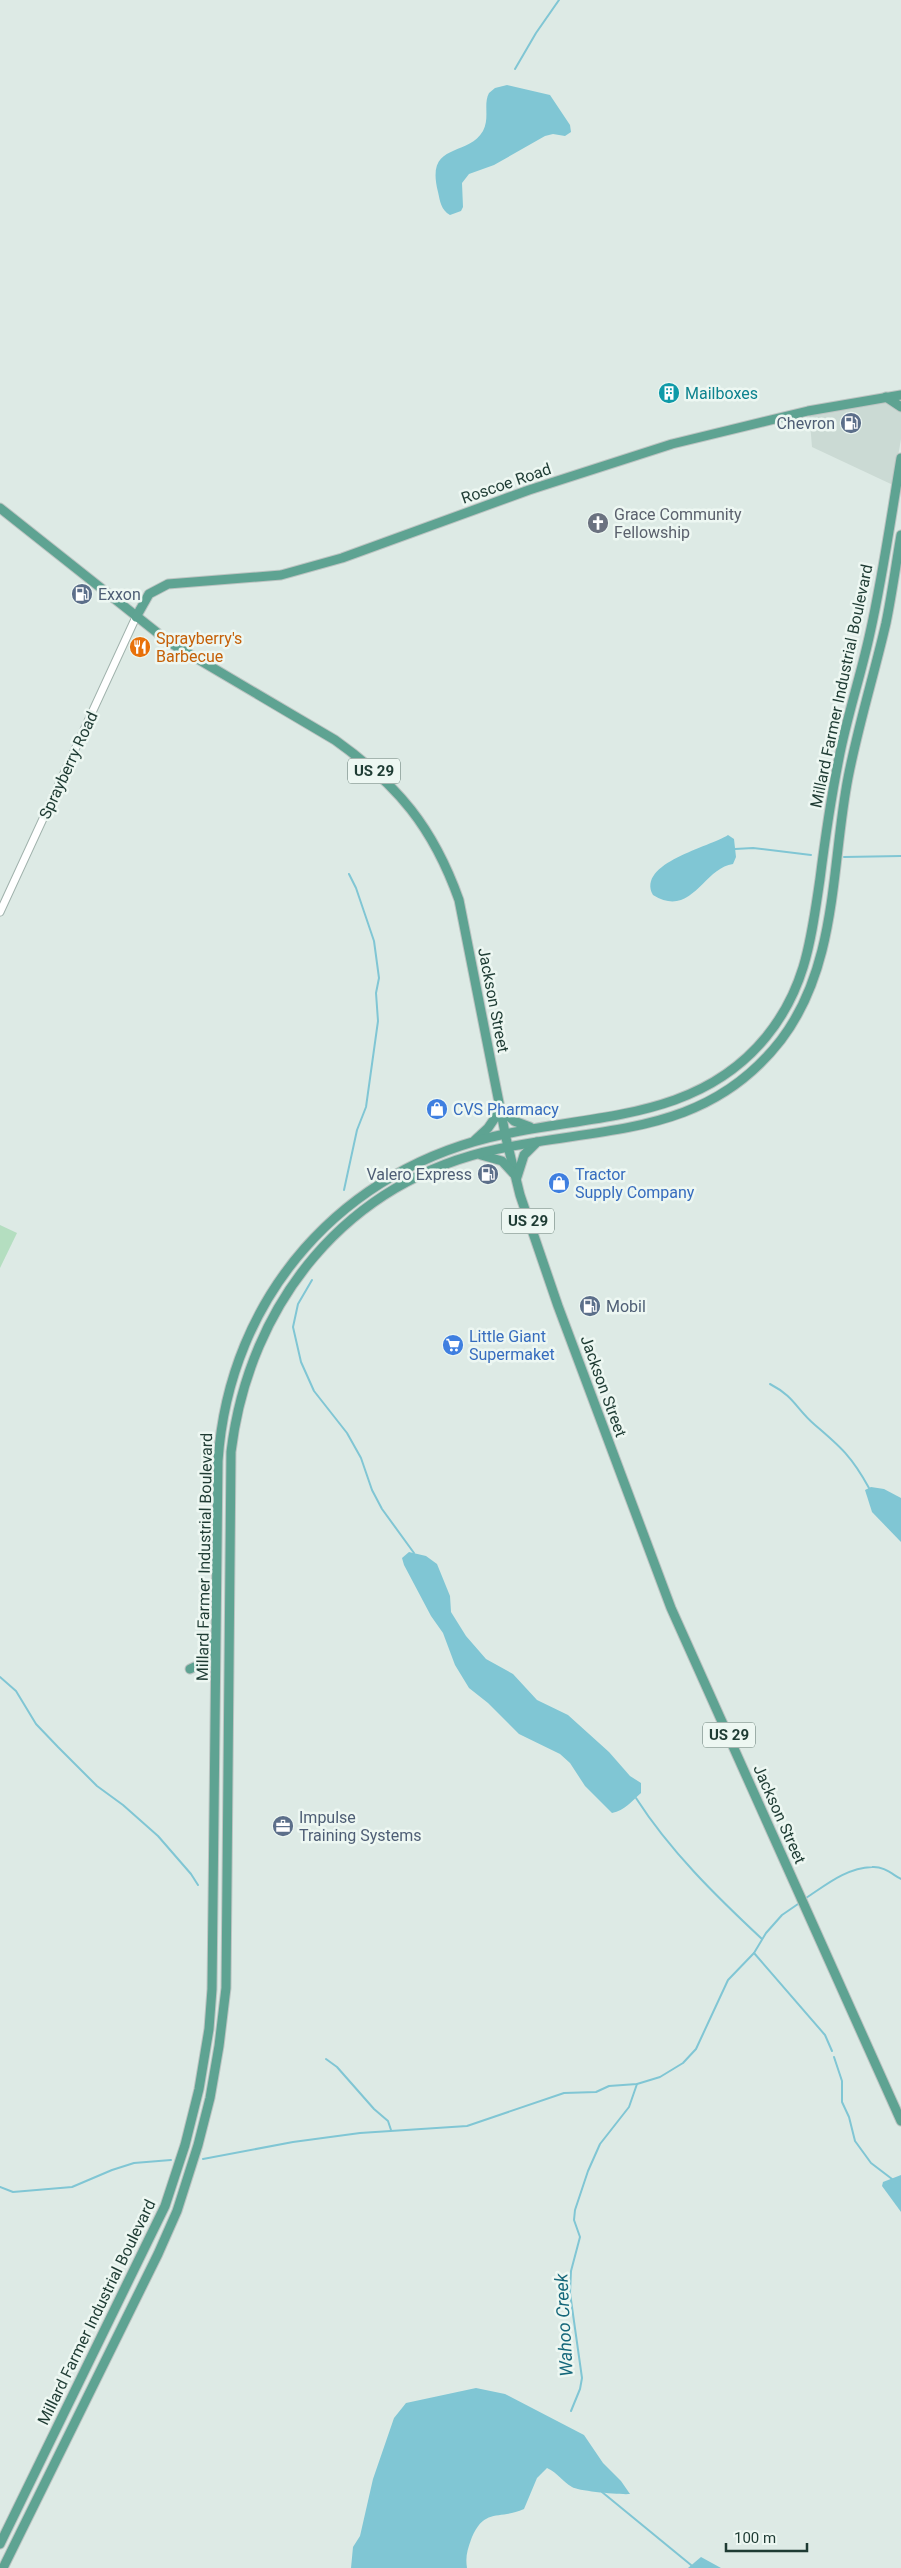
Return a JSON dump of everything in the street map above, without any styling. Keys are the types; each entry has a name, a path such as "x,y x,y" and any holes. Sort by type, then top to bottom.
{"main road":[{"name":"Roscoe Road","path":"136,617 146,597 162,585 281,575 342,558 524,492 672,444 808,411 901,395"},
{"path":"885,397 901,407"},
{"name":"Millard Farmer Industrial Boulevard","path":"0,2544 152,2237 179,2165 195,2106 206,2050 212,1989 218,1461 221,1430 235,1368 256,1318 272,1291 298,1255 327,1225 352,1202 405,1169 432,1156 473,1142 505,1134 667,1105 694,1094 727,1074 751,1054 777,1022 802,975 810,944 835,776 870,634 901,458"},
{"name":"Jackson Street","path":"0,508 169,642 216,672 339,743 377,773 417,816 437,847 459,900 493,1080 508,1147 531,1228 558,1306 670,1608 901,2121"},
{"name":"Millard Farmer Industrial Boulevard","path":"2,2568 158,2254 192,2168 210,2098 226,1988 231,1452 236,1414 248,1370 268,1323 300,1272 338,1233 369,1206 400,1186 433,1170 476,1154 673,1118 722,1094 758,1065 782,1039 812,985 824,946 848,780 886,619 901,535"},
{"path":"473,1142 488,1128 501,1109 514,1122 536,1128"},
{"path":"476,1154 497,1158 516,1177 524,1155 537,1142"},
{"path":"190,1669 205,1662 209,1656 216,1623"}],"street":[{"name":"Sprayberry Road","path":"0,912 136,617"}],"shaded area":[{"path":"901,393 901,439 893,485 812,447 809,411"}],"green space":[{"path":"0,1225 17,1233 0,1268"}],"water":[{"path":"507,85 550,95 570,125 571,132 565,136 553,134 545,136 494,165 469,174 462,183 463,207 461,211 450,215 443,208 439,199 436,176 437,165 442,157 467,145 483,131 489,93 495,88"},
{"path":"728,835 734,839 736,857 733,864 723,867 688,897 678,901 666,901 653,895 651,884 655,874 665,865"},
{"path":"871,1487 884,1489 901,1498 901,1542 872,1512 865,1490"},
{"path":"409,1552 426,1556 437,1564 450,1596 451,1612 466,1636 486,1659 513,1674 537,1700 568,1715 609,1752 630,1776 641,1783 641,1793 624,1808 612,1813 585,1786 570,1763 560,1754 519,1734 488,1703 469,1688 455,1665 443,1633 431,1616 404,1565 402,1558"},
{"path":"901,2175 901,2212 882,2186 883,2182"},
{"path":"476,2388 505,2394 584,2435 603,2463 621,2481 630,2494 582,2490 572,2487 547,2468 537,2478 524,2509 488,2518 477,2528 468,2548 467,2568 351,2568 353,2547 360,2536 373,2479 394,2418 406,2403"},
{"path":"701,2557 721,2568 688,2568"}],"waterway":[{"path":"515,69 536,33 559,0"},
{"path":"735,849 753,848 811,855"},
{"path":"844,857 901,856"},
{"path":"344,1190 357,1130 366,1107 378,1021 376,993 379,978 374,941 356,888 349,874"},
{"path":"312,1280 298,1304 293,1327 301,1362 314,1391 347,1433 361,1458 372,1490 382,1509 414,1553"},
{"path":"770,1384 790,1398 809,1419 839,1446 857,1468 869,1488"},
{"path":"0,1677 16,1691 36,1724 97,1786 123,1805 158,1836 191,1874 198,1885"},
{"path":"636,1798 649,1818 679,1855 762,1939"},
{"name":"Wahoo Creek","path":"806,1898 837,1878 863,1868 880,1868 901,1879"},
{"path":"203,2159 293,2142 360,2133 467,2126 564,2093 596,2092 609,2086 637,2084 660,2077 683,2063 696,2049 728,1980 754,1953 766,1933 782,1915 798,1904"},
{"path":"754,1953 825,2035 832,2051"},
{"path":"834,2057 842,2081 842,2102 849,2117 855,2141 871,2163 892,2179"},
{"path":"326,2059 337,2067 374,2109 388,2121 391,2130"},
{"name":"Wahoo Creek","path":"571,2411 580,2389 582,2378 570,2293 571,2271 580,2237 574,2220 575,2210 588,2171 600,2144 629,2107 637,2084"},
{"path":"0,2187 13,2192 72,2187 134,2163 171,2160"},
{"path":"602,2492 691,2565"}],"place":[{"name":"Mailboxes","path":"669,393"},
{"name":"Chevron","path":"851,423"},
{"name":"Grace Community Fellowship","path":"598,523"},
{"name":"Exxon","path":"82,594"},
{"name":"Sprayberry's Barbecue","path":"140,647"},
{"name":"CVS Pharmacy","path":"437,1109"},
{"name":"Valero Express","path":"488,1174"},
{"name":"Tractor Supply Company","path":"559,1183"},
{"name":"Mobil","path":"590,1306"},
{"name":"Little Giant Supermaket","path":"453,1345"},
{"name":"Impulse Training Systems","path":"283,1826"}]}
